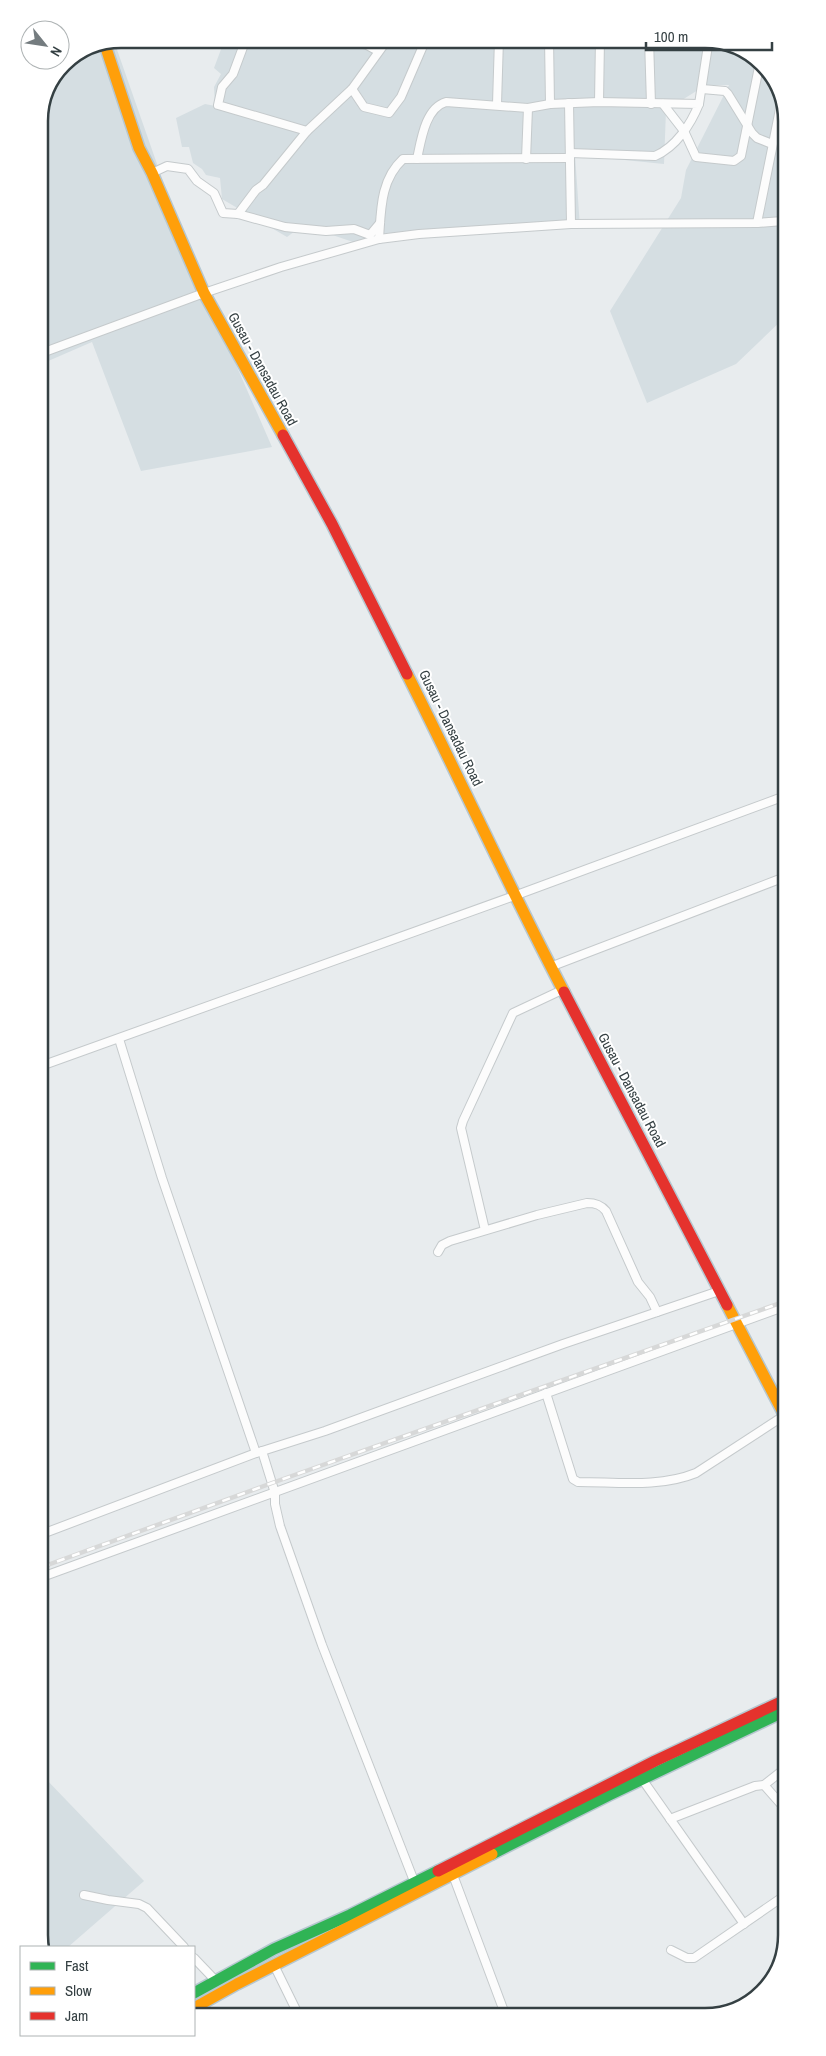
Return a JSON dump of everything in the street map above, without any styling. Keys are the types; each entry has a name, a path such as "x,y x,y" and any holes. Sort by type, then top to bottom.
{"main road":[{"name":"Gusau - Dansadau Road","path":"106,49 139,148 152,173 204,293 332,524 449,757 514,896 550,967 778,1403"},
{"path":"195,1992 274,1949 350,1915 414,1881 655,1761 778,1703"},
{"path":"195,2007 274,1965 642,1779 778,1714"}],"street":[{"path":"243,47 233,74 222,87 218,105 307,131"},
{"path":"371,47 378,51"},
{"path":"238,214 256,190 263,185 307,131 352,89 381,47"},
{"path":"352,89 364,107 389,113 401,97 422,48"},
{"path":"497,104 499,48"},
{"path":"549,48 550,104"},
{"path":"599,102 600,48"},
{"path":"649,48 651,104"},
{"path":"379,239 381,199 393,169 403,160 526,160 570,156 655,156 662,153 692,123 699,104 709,48"},
{"path":"662,104 684,131 698,159 734,161 741,156 758,71"},
{"path":"702,89 725,91 747,126 757,138 772,144"},
{"path":"417,159 421,138 432,112 446,102 497,104 528,108 550,104 599,102 699,104"},
{"path":"569,103 572,224"},
{"path":"526,160 528,108"},
{"path":"757,223 778,118"},
{"path":"152,173 168,166 188,168 197,181 214,193 223,213 238,214 285,227 326,231 354,229 370,234 380,223"},
{"path":"48,351 204,293 281,267 379,239 419,234 572,224 778,222"},
{"path":"47,1064 778,799"},
{"path":"550,967 778,881"},
{"path":"485,1230 461,1128 513,1013 562,990"},
{"path":"119,1039 162,1178 275,1493 275,1504 280,1526 322,1645 414,1881"},
{"path":"438,1252 442,1245 450,1241 485,1230 579,1205 596,1203 602,1206 606,1212 638,1282 650,1297 657,1312"},
{"path":"47,1532 259,1452 325,1431 562,1344 719,1291"},
{"path":"47,1575 778,1309"},
{"path":"546,1393 574,1479 578,1482 662,1482 681,1479 696,1473 778,1420"},
{"path":"670,1819 764,1784 778,1774"},
{"path":"642,1779 744,1924"},
{"path":"764,1784 778,1800"},
{"path":"453,1875 503,2008"},
{"path":"84,1895 139,1904 147,1908 183,1946"},
{"path":"671,1950 687,1958 694,1958 778,1900"},
{"path":"195,1959 216,1981"},
{"path":"274,1965 295,2008"}],"shaded area":[{"path":"222,47 710,48 720,49 742,57 757,69 766,80 775,97 777,106 778,324 736,364 647,403 610,311 681,198 686,170 729,85 706,85 666,110 664,164 575,155 580,227 353,242 303,225 287,237 222,199 220,178 206,175 202,169 193,163 189,147 182,147 176,118 205,104 215,106 214,87 221,74 214,68"},
{"path":"116,48 192,264 272,447 141,471 92,342 48,361 49,106 60,80 70,68 93,53"},
{"path":"47,1780 144,1881 69,1946 48,1946"}],"railway":[{"path":"47,1565 272,1483 778,1304"}],"traffic: fast":[{"path":"492,1854 609,1795 778,1714"},
{"path":"195,1992 274,1949 350,1915 438,1871"}],"traffic: slow":[{"path":"106,49 139,148 152,173 204,293 283,435"},
{"path":"407,674 564,992"},
{"path":"727,1305 778,1403"},
{"path":"195,2007 237,1984 492,1854"}],"traffic: jam":[{"path":"283,435 332,524 407,674"},
{"path":"564,992 727,1305"},
{"path":"438,1871 655,1761 778,1703"}]}
